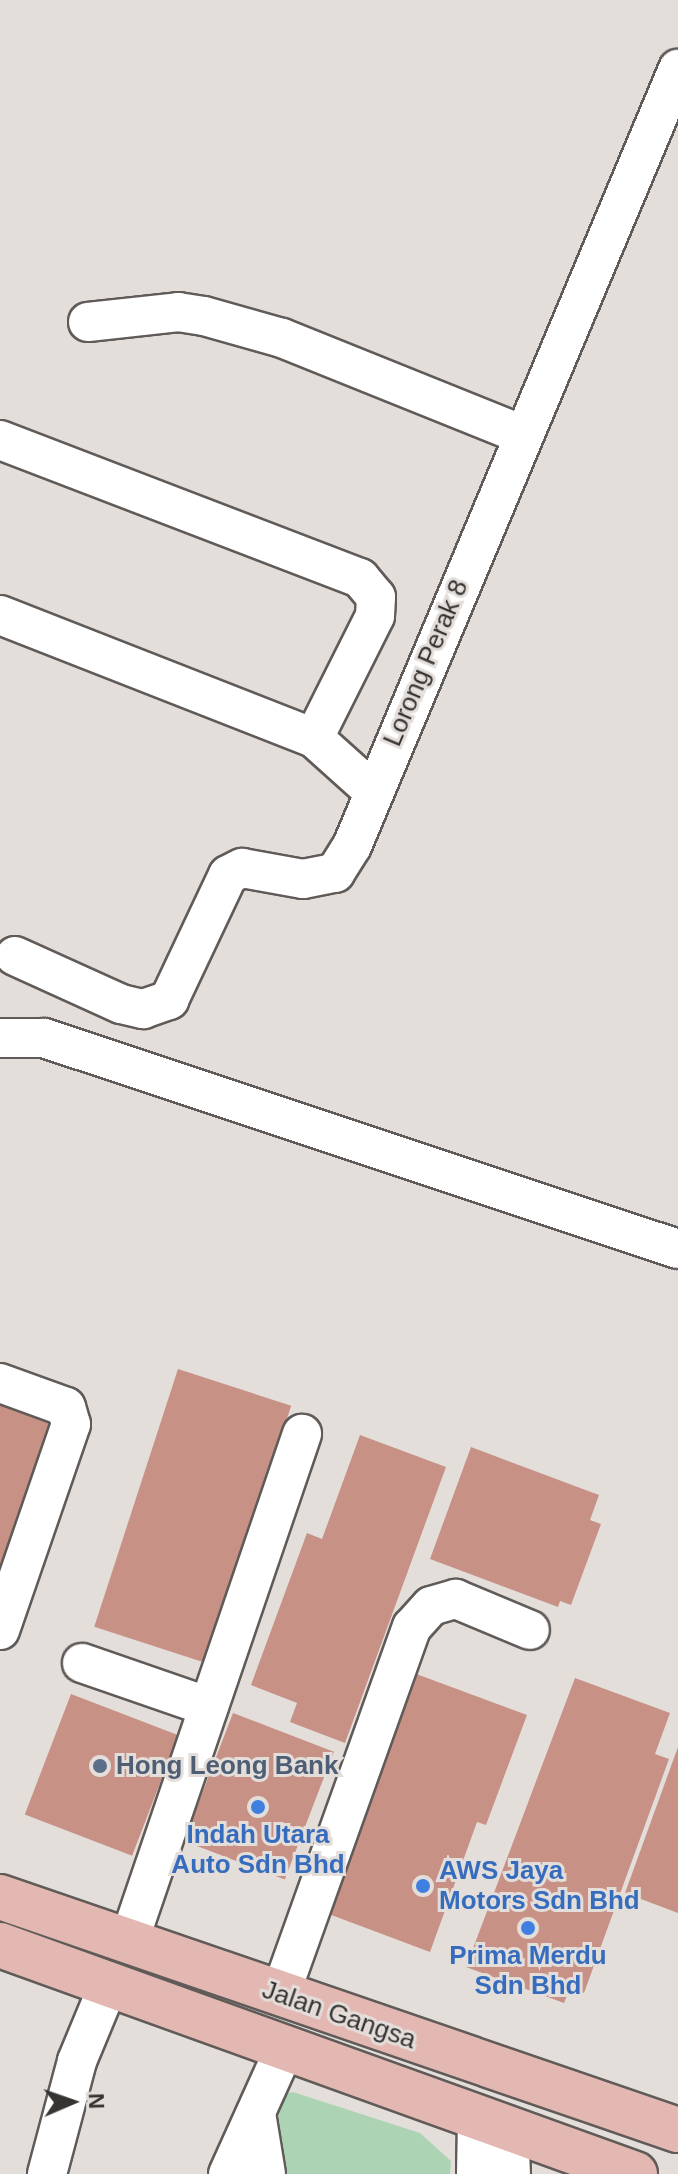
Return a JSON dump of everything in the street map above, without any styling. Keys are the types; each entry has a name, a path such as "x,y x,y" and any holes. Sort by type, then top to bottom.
{"main road":[{"name":"Jalan Gangsa","path":"0,1897 678,2130"},
{"name":"Jalan Gangsa","path":"0,1945 285,2048 499,2142 635,2174"}],"street":[{"name":"Lorong Perak 8","path":"15,956 121,1004 143,1009 169,1000 228,875 242,868 303,879 335,873 352,846 372,790 678,69"},
{"path":"88,322 178,312 204,316 282,338 523,435"},
{"path":"0,440 360,578 376,597 375,616 314,738"},
{"path":"0,615 314,738 372,790"},
{"path":"0,1038 44,1038 678,1249"},
{"path":"0,1383 66,1407 71,1424 0,1630"},
{"path":"129,1941 302,1434"},
{"path":"280,1995 421,1614 442,1600 456,1599 530,1630"},
{"path":"82,1663 209,1707"},
{"path":"47,2174 77,2061 108,1986"},
{"path":"228,2174 285,2048"},
{"path":"256,2113 266,2174"},
{"path":"476,2174 499,2142"}],"green space":[{"path":"293,2092 420,2133 451,2161 450,2174 280,2174 272,2113 282,2094"}],"building":[{"path":"178,1369 291,1406 207,1664 94,1627"},
{"path":"0,1401 53,1419 0,1574"},
{"path":"360,1435 446,1467 345,1743 290,1722 297,1703 251,1685 307,1533 322,1539"},
{"path":"471,1447 599,1495 590,1520 601,1524 571,1605 560,1601 558,1607 430,1559"},
{"path":"411,1672 527,1715 486,1825 477,1822 430,1952 318,1910"},
{"path":"575,1678 670,1713 655,1754 669,1759 584,1993 570,1988 564,2003 466,1967"},
{"path":"71,1694 178,1735 132,1856 25,1814"},
{"path":"233,1713 334,1752 285,1880 184,1841"},
{"path":"678,1747 678,1913 625,1893"}],"place":[{"name":"Hong Leong Bank","path":"100,1766"},
{"name":"Indah Utara Auto Sdn Bhd","path":"258,1807"},
{"name":"AWS Jaya Motors Sdn Bhd","path":"423,1886"},
{"name":"Prima Merdu Sdn Bhd","path":"528,1928"}]}
